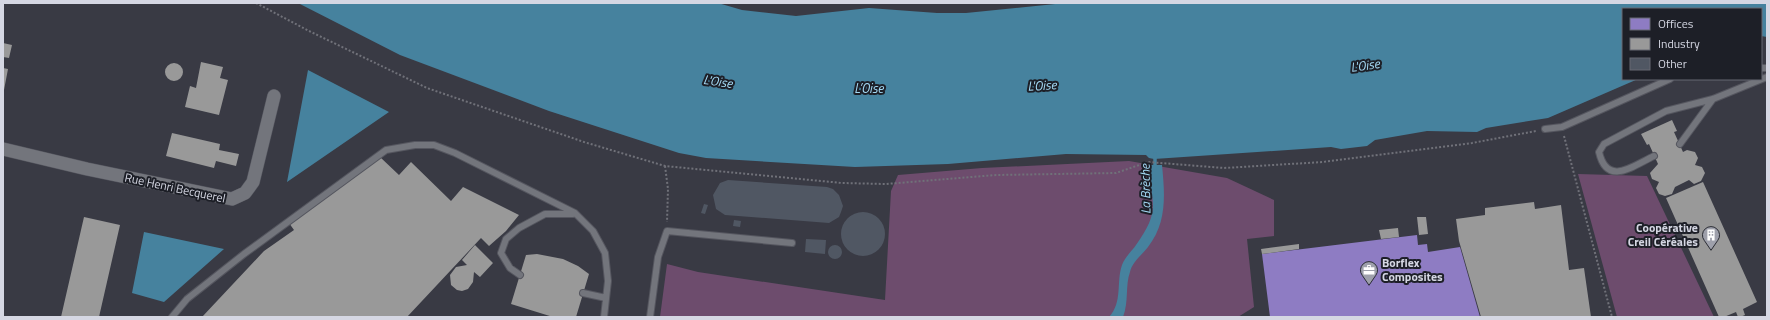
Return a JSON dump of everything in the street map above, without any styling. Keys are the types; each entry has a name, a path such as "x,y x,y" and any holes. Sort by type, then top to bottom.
{"street":[{"name":"Rue Henri Becquerel","path":"3,149 101,172 232,199 245,194 252,182 274,96"}],"lane":[{"path":"1545,129 1562,127 1668,80"},
{"path":"1654,156 1621,172 1610,171 1602,164 1599,152 1604,144 1666,111 1713,100 1760,80"},
{"path":"1680,144 1713,100"},
{"path":"172,317 187,299 237,259 386,150 415,145 434,145 455,153 576,214 593,231 605,253 608,281 604,317"},
{"path":"520,275 510,268 502,253 506,240 519,228 545,214 576,214"},
{"path":"650,317 658,258 667,231 792,243"},
{"path":"583,293 606,298"}],"path":[{"path":"256,3 309,31 427,88 584,142 665,166 842,183 886,184 996,175 1116,173 1148,162 1224,168 1323,162 1472,143 1545,129"},
{"path":"1562,127 1612,317"},
{"path":"665,166 668,190 667,231"}],"shaded area":[{"path":"1129,161 1227,178 1274,200 1274,236 1247,239 1254,307 1238,317 660,317 667,264 698,272 885,300 891,191 898,175 982,168"},
{"path":"1578,174 1647,176 1714,317 1617,317"}],"water":[{"name":"L’Oise","path":"298,3 718,3 742,10 796,16 869,8 937,13 966,13 1065,3 1767,3 1767,37 1762,36 1762,8 1622,8 1622,80 1636,80 1548,118 1486,128 1477,132 1427,131 1375,140 1367,146 1341,149 1331,147 1154,159 1149,158 1146,155 1066,154 948,164 855,167 706,158 679,153 549,111 400,55"},
{"path":"308,70 389,112 287,182"},
{"path":"1149,165 1162,165 1164,198 1162,218 1154,238 1131,268 1123,317 1109,317 1118,298 1122,265 1143,234 1152,216 1153,199 1145,168"},
{"path":"144,232 224,249 164,302 132,293"}],"building: Offices":[{"name":"Borflex Composites","path":"1417,235 1418,245 1427,244 1428,252 1460,247 1480,317 1270,317 1262,254"}],"building: Industry":[{"path":"3,43 12,45 9,58 3,57"},
{"path":"201,62 223,67 220,78 228,80 219,115 185,107 190,86 196,88"},
{"path":"174,63 180,66 183,72 180,78 174,81 168,78 165,72 168,66"},
{"path":"3,68 8,69 4,90 3,90"},
{"path":"1672,120 1677,131 1674,132 1683,152 1687,150 1695,152 1698,158 1695,165 1702,167 1705,173 1701,181 1694,184 1689,180 1675,187 1672,194 1665,196 1659,194 1656,188 1659,182 1652,179 1650,173 1658,164 1649,144 1647,145 1641,134"},
{"path":"172,133 220,144 219,150 239,154 236,166 216,161 214,168 166,156"},
{"path":"380,157 399,175 411,162 451,201 463,187 519,215 506,231 489,246 481,238 407,317 202,317 264,251 294,230 289,223"},
{"name":"Coopérative Creil Céréales","path":"1703,182 1757,302 1743,309 1745,315 1740,317 1738,317 1736,312 1724,317 1719,317 1666,198"},
{"path":"1534,202 1535,209 1561,205 1569,270 1584,268 1591,317 1481,317 1459,241 1456,219 1485,215 1485,208"},
{"path":"84,217 120,225 99,317 61,317"},
{"path":"1417,217 1426,217 1428,234 1419,235"},
{"path":"1398,228 1399,237 1381,239 1379,230"},
{"path":"1299,244 1299,249 1262,254 1261,249"},
{"path":"475,245 493,263 480,277 474,272 473,282 468,289 462,291 457,290 451,285 450,275 456,267 467,265 462,260"},
{"path":"537,254 563,259 578,266 589,274 576,317 553,317 511,304 526,255"}],"building: Other":[{"path":"728,180 827,187 833,189 839,195 843,206 839,217 829,223 725,215 716,209 713,195 720,183"},
{"path":"704,204 708,205 705,214 701,213"},
{"path":"863,212 875,216 881,222 885,234 881,246 875,252 863,256 851,252 845,246 841,234 845,222 851,216"},
{"path":"734,220 741,221 740,227 733,226"},
{"path":"806,239 826,240 825,254 805,252"},
{"path":"832,245 838,245 842,249 842,255 838,259 832,259 828,255 828,249"}],"waterway":[{"name":"La Brèche","path":"1155,154 1155,168"}],"place":[{"name":"Coopérative Creil Céréales","path":"1711,250"},
{"name":"Borflex Composites","path":"1369,285"}],"water label":[{"name":"L'Oise","path":"1365,65"},
{"name":"L'Oise","path":"718,81"},
{"name":"L'Oise","path":"1042,85"}]}
